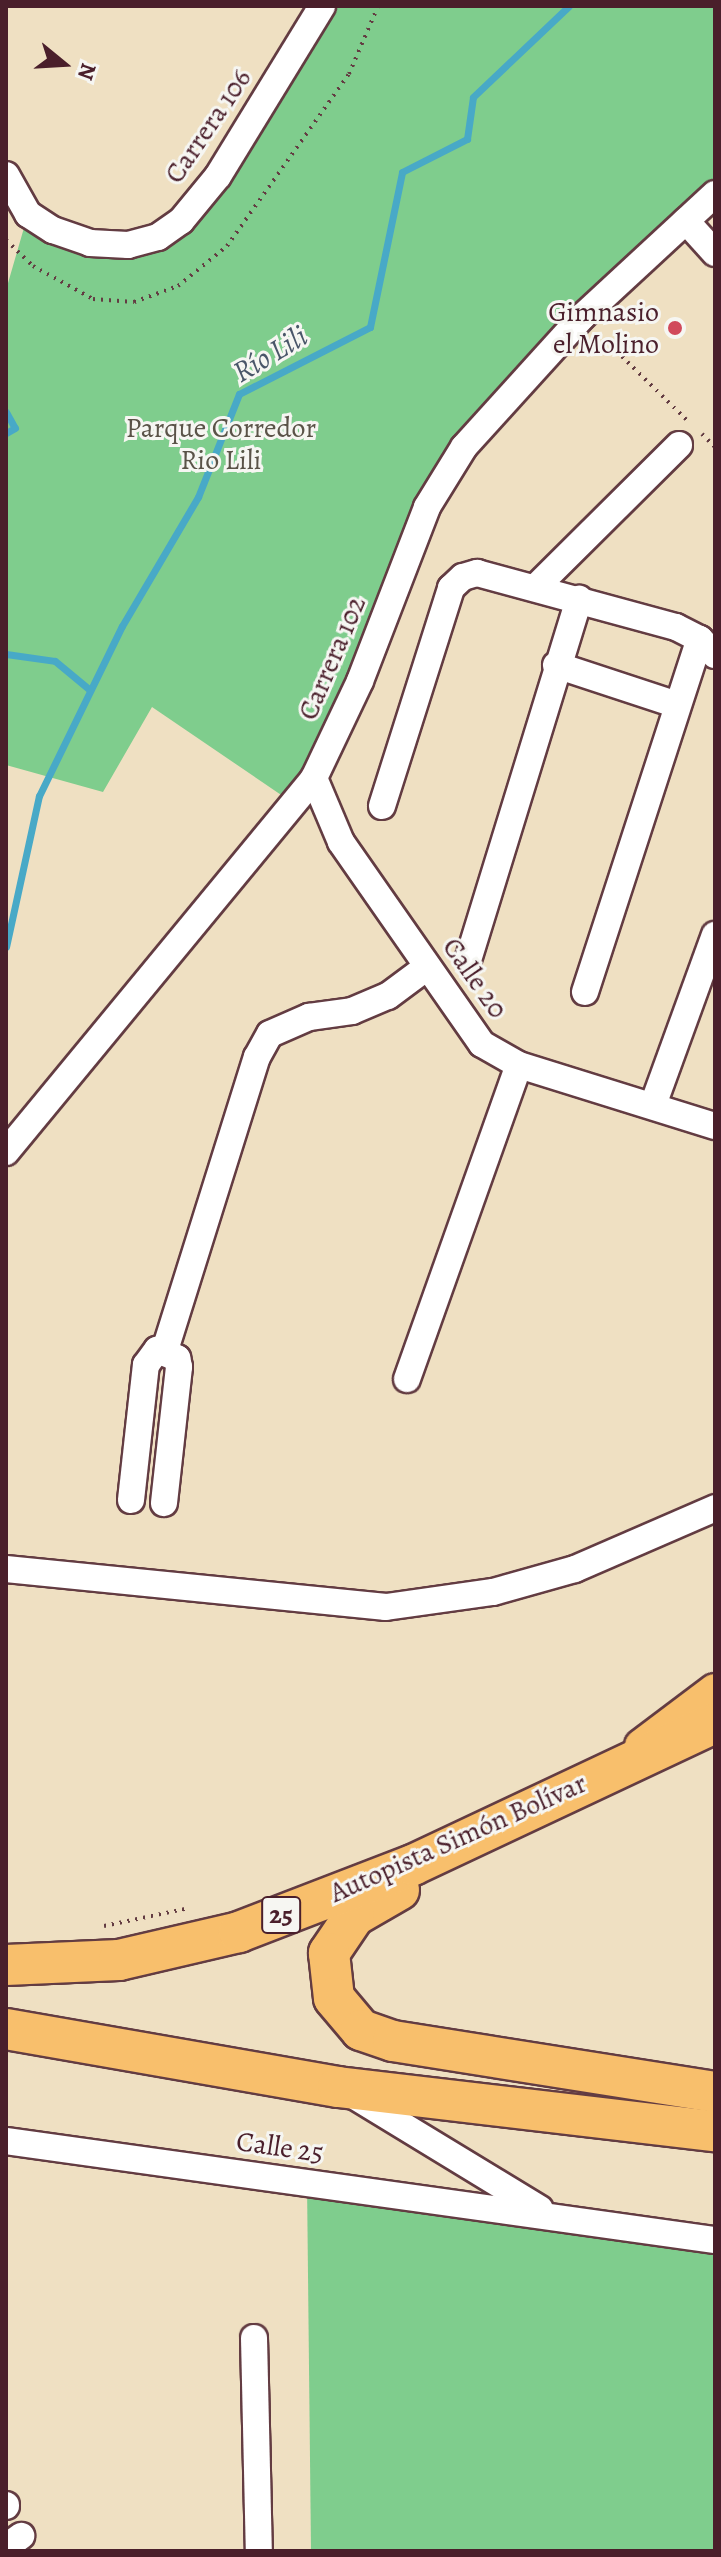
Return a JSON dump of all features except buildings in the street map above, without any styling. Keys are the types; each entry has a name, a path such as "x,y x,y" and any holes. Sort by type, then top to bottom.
{"highway":[{"name":"Autopista Simón Bolívar","path":"6,1965 119,1960 239,1932 413,1865 540,1806 615,1766 715,1723"},
{"path":"540,1806 354,1916 332,1946 328,1980 348,2020 378,2037 715,2092"},
{"path":"6,2029 338,2087 715,2131"}],"main road":[{"path":"615,1766 715,1691"}],"street":[{"name":"Carrera 106","path":"6,175 28,214 90,243 128,245 158,237 181,221 218,176 322,6"},
{"name":"Carrera 102","path":"6,1152 314,778 360,681 427,507 464,447 582,317 715,194"},
{"path":"686,221 715,253"},
{"path":"535,588 679,445"},
{"path":"382,806 451,588 477,573 579,599 707,647 678,705 585,992"},
{"path":"469,957 556,665 579,599"},
{"path":"556,665 678,705"},
{"name":"Calle 20","path":"314,778 341,842 482,1044 519,1065 715,1126"},
{"path":"653,1105 715,935"},
{"path":"165,1350 257,1057 270,1034 309,1017 352,1011 388,996 427,967"},
{"path":"407,1379 519,1065"},
{"path":"131,1500 146,1365 150,1355 165,1350"},
{"path":"164,1503 179,1367 177,1358 165,1350"},
{"path":"6,1569 386,1607 493,1592 575,1569 715,1508"},
{"name":"Calle 25","path":"338,2087 546,2213"},
{"name":"Calle 25","path":"6,2141 546,2213 715,2240"},
{"path":"254,2338 259,2551"}],"path":[{"path":"582,317 715,447"},
{"path":"99,1926 200,1906"}],"green space":[{"name":"Parque Corredor Rio Lili","path":"322,6 715,6 715,194 464,447 293,803 152,707 103,792 6,765 6,290 28,214 90,243 181,221"},
{"path":"307,2183 715,2240 715,2551 311,2551"}],"waterway":[{"name":"Río Lili","path":"6,947 39,796 122,626 198,497 239,394 370,327 402,172 467,139 473,97 569,6"},
{"path":"6,412 15,428 6,433"},
{"path":"6,654 55,661 90,690"}],"place":[{"name":"Gimnasio el Molino","path":"675,328"}]}
